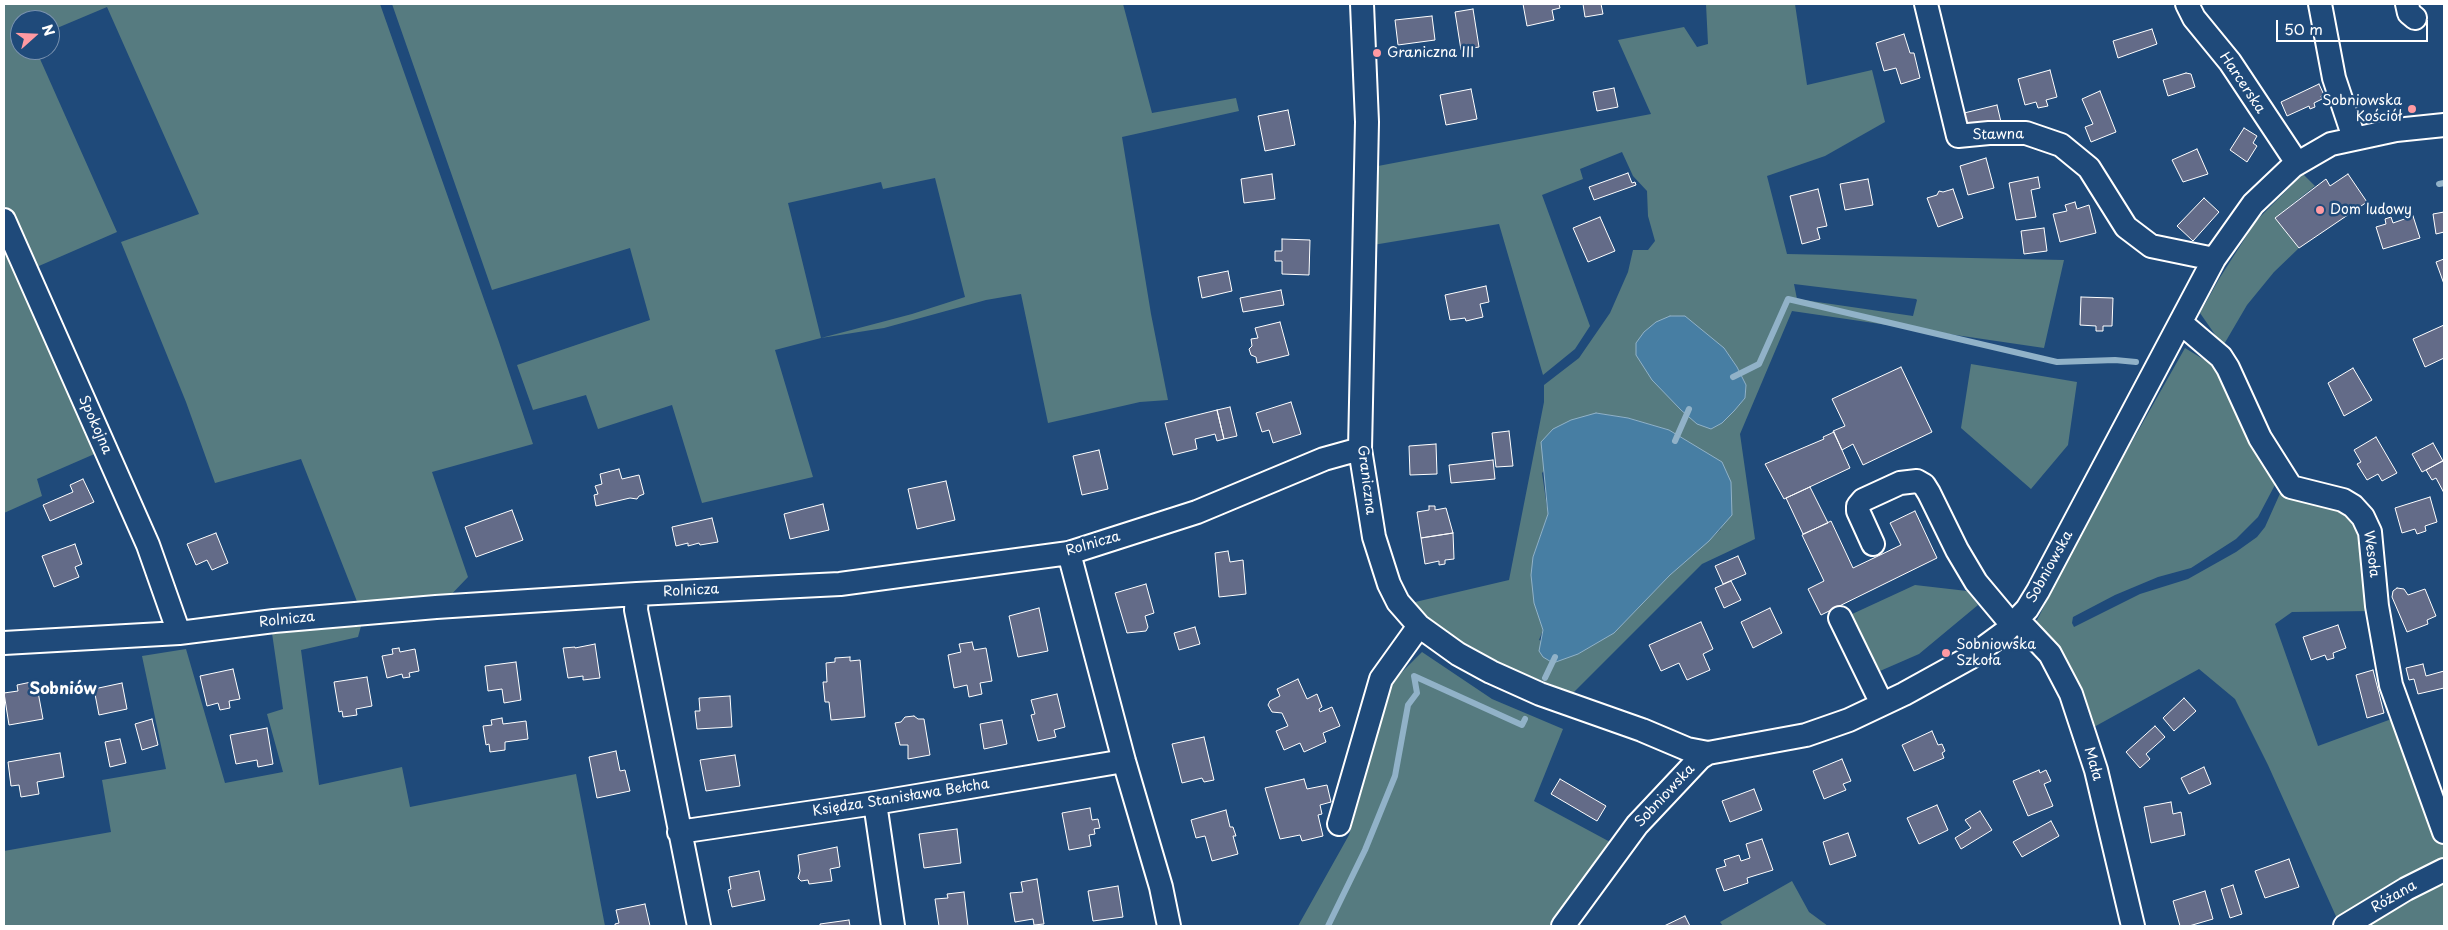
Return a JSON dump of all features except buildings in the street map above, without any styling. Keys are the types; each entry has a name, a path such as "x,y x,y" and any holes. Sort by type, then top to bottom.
{"street":[{"name":"Graniczna","path":"1362,4 1367,122 1360,449 1367,497 1381,564 1398,602 1419,626 1458,654 1540,694 1642,730 1687,749 1708,754"},
{"name":"Stawna","path":"1926,4 1958,136 1989,133 2026,133 2061,144 2089,168 2126,227 2151,246 2214,259"},
{"name":"Harcerska","path":"2187,4 2194,18 2230,62 2297,163"},
{"path":"2320,4 2334,78 2354,138"},
{"name":"Sobniowska","path":"1563,926 1637,825 1692,765 1708,754 1806,735 1849,720 1971,657 2015,622 2027,609 2052,566 2214,259 2253,204 2273,182 2297,163 2320,149 2354,138 2396,130 2444,125"},
{"name":"Spokojna","path":"4,220 148,545 179,633"},
{"name":"Wesoła","path":"2180,322 2220,357 2228,368 2260,438 2291,487 2343,500 2363,517 2370,532 2377,606 2391,685 2444,832"},
{"name":"Rolnicza","path":"4,643 179,633 274,621 417,609 637,594 840,584 1069,553 1197,512 1324,459 1360,449"},
{"name":"Mała","path":"1873,544 1858,511 1858,506 1862,500 1900,483 1917,481 1929,493 1967,567 2015,622 2050,654 2071,694 2096,770 2133,926"},
{"path":"1069,553 1124,762 1161,887 1169,926"},
{"path":"637,594 636,610 699,926"},
{"path":"1840,618 1882,704"},
{"path":"1340,824 1381,679 1419,626"},
{"name":"Księdza Stanisława Bełcha","path":"679,832 874,803 1124,762"},
{"path":"874,803 893,926"},
{"name":"Różana","path":"2345,926 2406,889 2444,870"}],"green space":[{"path":"4,4 380,4 533,444 432,472 468,577 445,601 358,604 301,459 215,483 186,402 121,242 199,214 107,7 60,27 60,10 10,10 10,60 40,60 117,232 32,269 4,204"},
{"path":"392,4 1123,4 1152,113 1236,98 1239,111 1122,137 1151,314 1168,400 1140,402 1048,423 1021,294 986,300 884,328 821,338 775,350 813,477 702,503 672,405 598,429 586,395 533,410 517,365 650,320 630,248 492,290","holes":["935,178 965,297 912,314 821,338 788,203 881,182 883,189"]},
{"path":"1706,4 1795,4 1807,85 1872,70 1885,122 1825,156 1767,176 1787,254 2064,260 2044,348 1792,311 1740,434 1755,539 1702,564 1573,693 1510,668 1446,633 1411,603 1509,580 1544,402 1544,385 1579,358 1610,313 1628,272 1633,250 1648,250 1655,241 1648,216 1647,191 1633,176 1622,152 1580,169 1583,179 1542,195 1590,326 1575,349 1543,375 1499,224 1373,245 1378,166 1651,114 1618,40 1684,27 1697,47 1708,44","holes":["1794,284 1916,299 1917,300 1913,316 1797,299","1724,348 1737,367 1746,386 1745,398 1722,423","1596,413 1628,418 1669,430 1721,529 1670,575 1613,633 1578,654 1539,640 1543,630 1533,557 1548,514 1542,473"]},
{"path":"2303,174 2315,186 2275,218 2299,248 2274,272 2247,305 2223,346 2200,313 2256,221"},
{"path":"4,239 99,452 37,479 42,496 4,513"},
{"path":"2185,348 2216,367 2277,481 2258,517 2236,539 2191,568 2158,577 2115,595 2073,617 2072,623 2074,627 2140,594 2188,579 2236,552 2257,537 2265,527 2282,489 2336,506 2355,522 2364,535 2372,611 2292,612 2275,624 2318,746 2397,717 2444,844 2444,865 2339,923 2268,765 2235,699 2199,669 2094,727 2073,673 2036,622 2094,509"},
{"path":"1971,364 2077,382 2068,445 2031,489 1961,428"},
{"path":"1915,585 1967,591 1978,605 1919,654 1880,671 1850,615"},
{"path":"361,626 358,637 301,650 319,785 402,767 410,807 576,774 605,926 4,926 4,851 111,832 102,780 166,769 142,656 186,649 225,783 283,772 267,714 283,709 272,633"},
{"path":"1422,652 1492,699 1563,729 1534,801 1612,843 1550,926 1298,926 1349,835 1393,681"},
{"path":"2444,879 2444,926 2360,926"},
{"path":"1792,881 1809,912 1828,926 1723,926 1720,922"}],"water":[{"path":"1670,316 1685,316 1724,348 1746,385 1745,398 1722,423 1711,429 1697,424 1681,410 1652,380 1636,355 1636,343 1644,332 1656,322"},
{"path":"1596,413 1628,418 1669,430 1722,462 1731,482 1732,515 1709,541 1670,575 1614,633 1578,654 1553,663 1543,657 1539,651 1543,630 1534,603 1531,575 1533,557 1548,514 1541,442 1553,429 1571,420"}],"waterway":[{"path":"2439,184 2444,183"},
{"path":"1733,377 1759,364 1788,299 2057,362 2115,360 2136,362"},
{"path":"1675,441 1689,409"},
{"path":"1545,678 1555,657"},
{"path":"1328,926 1365,850 1395,776 1408,705 1417,693 1414,676 1522,725 1525,719"}],"place":[{"name":"Graniczna III","path":"1377,53"},
{"name":"Sobniowska Kościół","path":"2412,109"},
{"name":"Dom ludowy","path":"2320,210"},
{"name":"Sobniowska Szkoła","path":"1946,653"}],"district":[{"name":"Sobniów","path":"63,690"}]}
